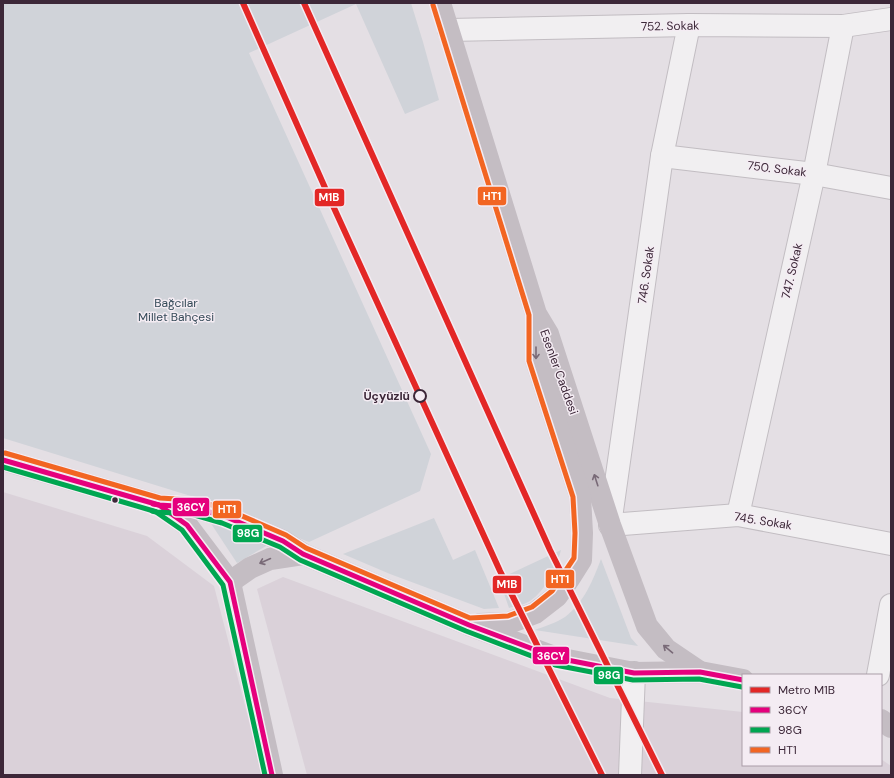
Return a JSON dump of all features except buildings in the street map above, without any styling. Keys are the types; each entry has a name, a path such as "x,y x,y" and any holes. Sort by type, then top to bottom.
{"main road":[{"name":"Esenler Caddesi","path":"440,3 536,314 548,334 610,525 648,626 666,649 700,672"},
{"path":"469,625 509,623 535,613 557,596 581,560 582,533 580,496 536,360 536,314"},
{"path":"3,460 159,505 192,507 224,516 283,541 303,554 469,625 557,658 634,673 700,672 742,680"},
{"path":"159,505 187,525 230,582 272,775"},
{"path":"230,582 250,568 270,559 303,554"},
{"path":"882,721 891,727"}],"street":[{"name":"752. Sokak","path":"449,30 689,25 843,26 891,19"},
{"name":"746. Sokak","path":"610,525 662,156 689,25"},
{"name":"747. Sokak","path":"738,515 814,174 843,26"},
{"name":"750. Sokak","path":"662,156 814,174 891,188"},
{"name":"745. Sokak","path":"610,525 738,515 891,544"},
{"path":"878,674 891,605"},
{"path":"630,775 634,673"}],"shaded area":[{"path":"3,492 147,536 214,586 263,775 3,775"},
{"path":"283,577 610,698 742,712 742,766 882,766 882,760 891,766 891,775 307,775 257,589"}],"green space":[{"name":"Bağcılar Millet Bahçesi","path":"3,3 411,3 439,100 405,114 356,4 249,53 431,454 420,491 309,542 194,497 3,438"},
{"path":"206,516 273,542 237,563"},
{"path":"434,518 453,560 475,550 499,608 484,609 390,574 343,554"},
{"path":"561,550 550,578 541,591 530,601 509,608 499,579"},
{"path":"601,559 631,638 638,646 535,630 565,617 578,605 595,575"}],"metro line":[{"name":"M1B","path":"243,3 334,208 500,571 602,775"},
{"name":"M1B","path":"304,3 550,550 662,775"}],"transit line":[{"name":"HT1","path":"5,453 160,498 193,500 226,509 286,535 306,548 470,618 508,616 532,607 552,591 574,558 575,533 573,497 529,361 529,315 433,5"},
{"name":"36CY","path":"3,460 159,505 192,507 224,516 283,541 303,554 469,625 557,658 634,673 700,672 742,680"},
{"name":"98G","path":"3,467 157,512 191,514 222,523 280,547 300,560 466,631 555,665 633,680 699,679 742,687"},
{"name":"36CY","path":"153,504 159,505 187,525 230,582 272,775"},
{"name":"98G","path":"152,511 156,512 182,530 223,585 265,775"}],"place":[{"name":"Üçyüzlü","path":"420,396"}]}
